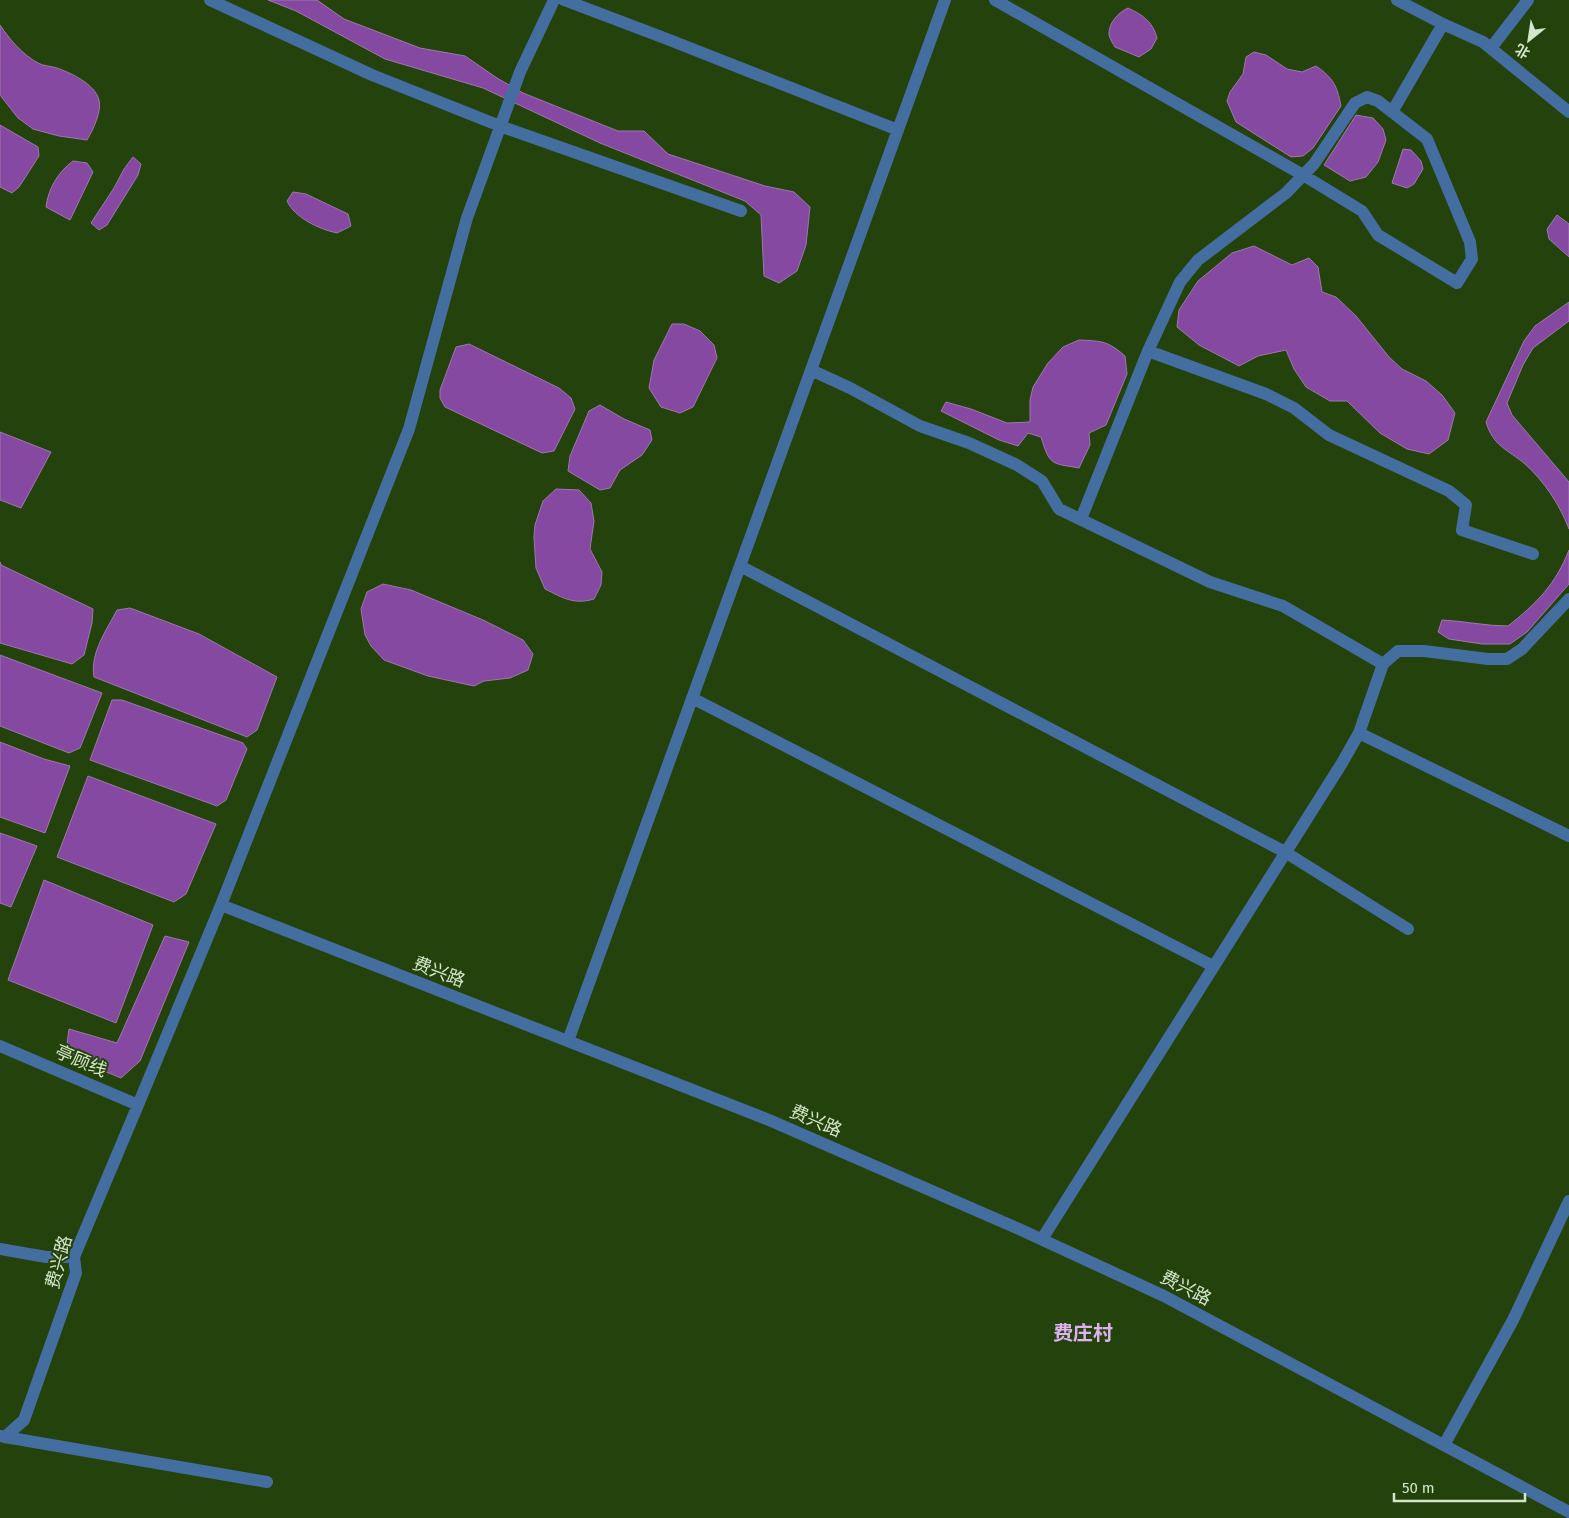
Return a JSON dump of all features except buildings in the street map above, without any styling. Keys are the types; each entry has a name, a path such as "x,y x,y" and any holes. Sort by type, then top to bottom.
{"street":[{"path":"210,0 372,75 501,121 740,211"},
{"path":"221,905 409,429 466,218 520,72 554,0"},
{"path":"564,0 898,130"},
{"path":"568,1041 946,0"},
{"path":"995,0 1303,174 1362,211 1378,235 1457,283 1472,259 1470,242 1427,139 1378,101 1367,97 1355,103 1314,164 1303,174 1286,193 1198,260 1180,282 1148,351 1081,519"},
{"path":"1397,0 1442,24 1483,42 1569,112"},
{"path":"1491,48 1528,0"},
{"path":"1392,112 1442,24"},
{"path":"1148,351 1266,394 1294,408 1329,435 1448,490 1466,506 1462,530 1533,554"},
{"path":"811,370 850,388 920,426 969,443 1017,465 1042,481 1059,509 1210,582 1283,606 1383,664"},
{"path":"740,566 1285,852 1408,928"},
{"path":"1042,1239 1359,733 1383,664 1398,651 1424,651 1488,659 1507,659 1522,649 1569,599"},
{"path":"692,698 1213,966"},
{"path":"1359,733 1569,836"},
{"name":"费兴路","path":"2,1437 24,1420 76,1274 74,1258 221,905 769,1120 1042,1239 1164,1296 1569,1512"},
{"name":"亭顾线","path":"0,1046 137,1110"},
{"path":"1444,1445 1513,1320 1569,1201"},
{"path":"0,1249 46,1258 74,1258"},
{"path":"2,1437 266,1482"}],"shaded area":[{"path":"268,0 317,0 344,19 420,48 465,56 523,93 618,131 644,131 668,154 765,186 794,192 810,207 806,245 797,271 779,283 764,276 761,215 745,201 600,143 483,88 385,59 296,11"},
{"path":"1128,8 1147,20 1157,38 1151,49 1139,57 1115,47 1109,35 1110,26 1115,18"},
{"path":"0,25 17,46 32,59 40,64 57,68 82,80 97,94 100,104 98,115 87,140 59,136 33,129 18,118 0,95"},
{"path":"1254,52 1266,55 1287,69 1302,72 1316,66 1327,74 1336,87 1341,106 1313,148 1303,156 1291,157 1236,122 1227,101 1230,92 1243,74 1246,57"},
{"path":"1356,115 1373,118 1383,129 1386,140 1378,162 1366,177 1350,181 1324,165"},
{"path":"0,125 38,147 39,156 19,187 12,193 0,187"},
{"path":"1403,149 1411,150 1421,161 1423,169 1414,184 1407,188 1392,183"},
{"path":"133,157 141,164 138,175 107,225 99,230 91,223"},
{"path":"73,161 87,163 93,172 70,220 46,207 55,181"},
{"path":"293,192 306,194 348,214 351,226 337,233 308,222 296,213 287,201"},
{"path":"1557,215 1569,224 1569,257 1549,239 1547,229"},
{"path":"1254,246 1292,265 1309,258 1318,267 1322,292 1336,297 1356,316 1389,357 1402,369 1426,381 1442,395 1455,413 1448,440 1429,454 1407,449 1380,433 1347,401 1330,401 1306,387 1294,369 1286,350 1258,356 1239,366 1199,345 1177,327 1179,310 1198,281 1232,253"},
{"path":"1569,302 1569,321 1533,348 1523,365 1507,403 1512,415 1569,482 1569,529 1561,511 1545,486 1525,464 1497,442 1486,422 1524,341 1535,326"},
{"path":"672,324 684,324 700,331 714,345 717,358 693,407 680,413 661,407 649,388 654,360"},
{"path":"1079,340 1099,342 1114,347 1125,356 1127,374 1106,425 1089,433 1090,445 1079,468 1053,462 1047,453 1041,437 1028,433 1018,446 999,440 941,411 946,402 971,409 1007,423 1030,422 1030,400 1033,387 1048,363 1063,347"},
{"path":"469,344 559,388 571,398 575,409 554,451 542,453 445,407 440,398 440,390 456,347"},
{"path":"600,405 624,419 650,430 652,440 642,455 620,470 610,488 600,490 568,471 570,456 589,411"},
{"path":"0,432 51,452 21,508 0,500"},
{"path":"556,489 579,490 591,503 594,521 590,549 602,572 601,585 594,599 574,601 545,589 536,568 535,525 543,501"},
{"path":"1569,550 1569,584 1527,632 1510,644 1482,644 1449,639 1438,632 1442,620 1508,626 1528,610 1544,592 1558,573"},
{"path":"0,562 1,565 93,609 92,623 84,655 72,664 0,643"},
{"path":"383,584 411,590 483,620 523,640 533,654 528,670 510,678 484,681 474,686 428,676 384,660 371,646 365,635 361,609 367,592"},
{"path":"130,608 199,634 277,677 257,730 247,737 94,677 94,659 104,634 117,610"},
{"path":"0,655 102,693 80,748 69,753 0,726"},
{"path":"112,700 122,700 243,743 247,749 226,800 217,806 90,760"},
{"path":"0,742 44,759 70,766 45,833 0,817"},
{"path":"88,776 216,824 186,894 174,902 57,857"},
{"path":"0,833 37,846 11,907 0,903"},
{"path":"44,880 153,925 116,1023 8,980"},
{"path":"165,936 189,942 140,1061 121,1078 77,1060 66,1052 69,1029 117,1043"}],"district":[{"name":"费庄村","path":"1083,1333"}]}
